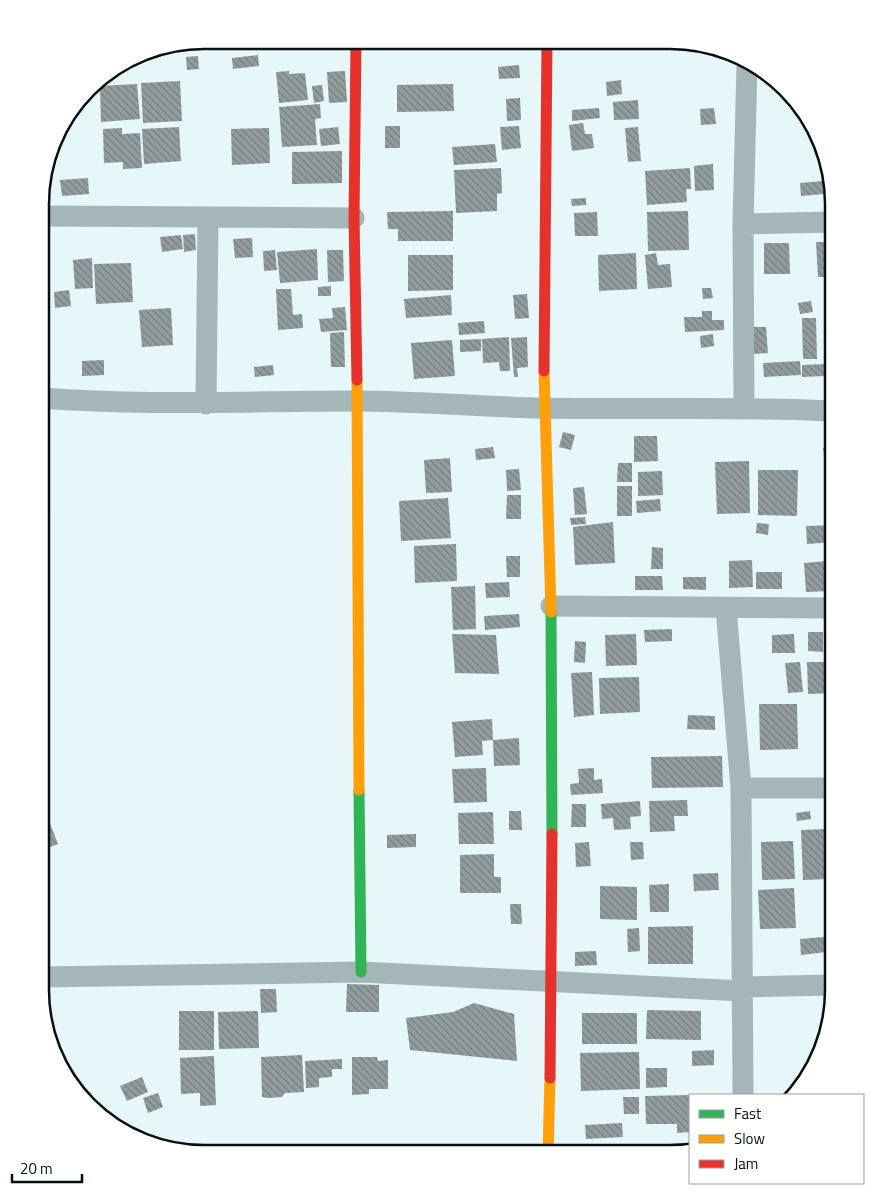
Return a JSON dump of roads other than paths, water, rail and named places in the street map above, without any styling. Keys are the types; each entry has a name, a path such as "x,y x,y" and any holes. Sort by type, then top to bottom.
{"street":[{"path":"356,49 354,218 361,972"},
{"path":"547,49 544,408 551,606 552,980 548,1145"},
{"path":"744,407 743,224 747,69"},
{"path":"49,216 208,219 354,218"},
{"path":"206,404 208,219"},
{"path":"743,224 825,222"},
{"path":"49,399 92,402 206,404 357,401 544,408 744,407 825,410"},
{"path":"551,606 825,608"},
{"path":"726,608 741,788 743,1094"},
{"path":"741,788 825,788"},
{"path":"49,977 361,972 743,989 825,985"}]}
